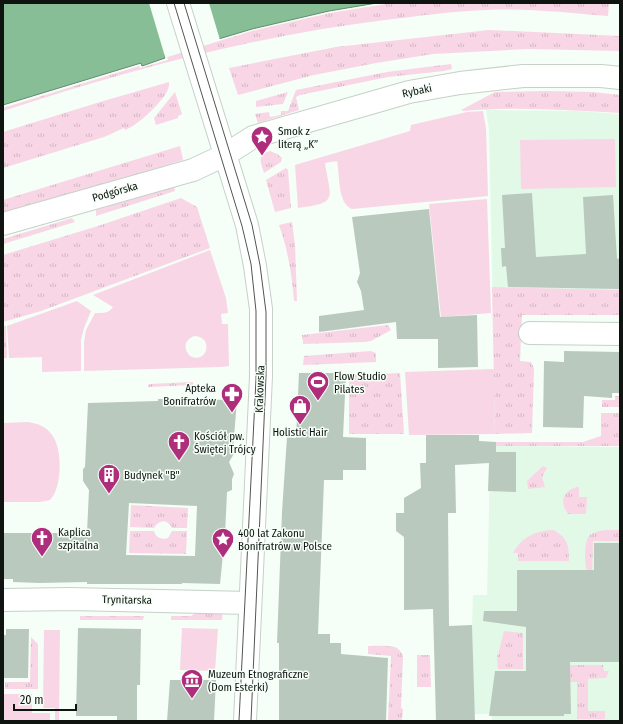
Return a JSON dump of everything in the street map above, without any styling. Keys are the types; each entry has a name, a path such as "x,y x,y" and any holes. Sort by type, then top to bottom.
{"street":[{"name":"Krakowska","path":"178,3 247,225 256,266 261,310 261,376 245,721"},
{"name":"Rybaki","path":"225,155 253,137 408,92 460,83 523,76 601,76 620,78"},
{"name":"Podgórska","path":"3,224 193,170 225,155"},
{"path":"530,333 620,334"},
{"name":"Trynitarska","path":"3,600 70,599 250,603"}],"shaded area":[{"path":"3,3 377,3 329,11 252,29 165,55 165,58 142,66 141,63 3,105"},
{"path":"486,110 576,111 620,114 620,315 493,314 489,130"},
{"path":"496,446 620,447 620,721 492,721 492,714 474,714 472,625 473,595 487,595 489,452"}],"green space":[{"path":"392,3 609,3 608,16 532,10 474,11 385,20 288,35 144,68 3,111 3,108 139,66 140,68 168,60 167,57 252,31 330,13"},
{"path":"489,30 620,36 620,51 528,49 433,54 314,75 238,95 229,68 336,47"},
{"path":"451,64 452,69 444,71 388,77 300,95 296,97 299,110 258,123 255,114 269,112 270,117 281,115 281,111 288,111 296,90 387,72"},
{"path":"169,82 166,94 162,99 143,118 130,128 125,130 124,128 104,137 3,168 3,132"},
{"path":"175,92 182,114 178,116 178,118 156,125 154,118"},
{"path":"288,92 283,104 256,107 256,101"},
{"path":"495,92 593,92 620,95 620,113 542,109 461,110"},
{"path":"483,111 486,129 488,196 352,209 347,206 341,195 337,161 325,163 330,191 329,197 326,201 321,204 298,208 295,165 410,131 411,125 467,112"},
{"path":"615,139 616,187 521,189 520,140"},
{"path":"180,146 183,160 3,215 3,200"},
{"path":"270,151 282,158 281,162 264,173 261,157 266,152"},
{"path":"286,168 288,170 291,208 275,212 266,180"},
{"path":"174,187 175,191 96,216 96,210"},
{"path":"181,198 197,207 210,248 41,311 3,322 3,255 98,226"},
{"path":"487,199 491,313 441,317 429,204"},
{"path":"72,218 75,222 3,244 3,239"},
{"path":"292,222 295,245 297,301 294,301 289,263 279,225"},
{"path":"210,250 226,298 228,313 221,314 222,324 228,324 229,366 84,371 84,342 86,330 95,313 107,312 113,307 93,295","holes":["194,336 200,337 204,340 206,345 204,354 201,357 196,358 190,356 186,350 186,342"]},
{"path":"492,287 620,290 620,315 522,315 520,361 531,362 534,368 532,433 495,434"},
{"path":"77,301 91,311 81,340 81,371 42,372 42,357 9,358 7,326"},
{"path":"388,325 391,330 371,341 303,344 302,339 302,335"},
{"path":"6,326 7,358 3,358 3,327"},
{"path":"371,351 376,353 376,362 303,365 304,356"},
{"path":"494,369 495,434 409,435 405,372"},
{"path":"400,373 404,434 349,434 349,375"},
{"path":"193,382 193,385 148,387 149,384"},
{"path":"615,396 620,396 620,407 602,407 602,400 615,400"},
{"path":"601,413 620,413 620,446 496,446 496,442 583,442 601,436"},
{"path":"28,422 44,427 50,432 56,441 60,468 57,487 50,500 40,502 3,502 3,423"},
{"path":"543,466 547,468 542,477 545,487 528,489 527,481"},
{"path":"579,487 579,497 587,497 586,514 568,514 563,501 564,497 568,491"},
{"path":"131,505 188,508 187,528 172,528 168,523 163,521 158,523 154,528 130,527"},
{"path":"553,530 562,536 567,542 569,561 518,561 518,553 513,553 525,539 535,533"},
{"path":"620,530 620,541 593,541 592,578 588,573 586,565 585,548 587,539 591,534 596,532"},
{"path":"130,531 154,531 158,537 164,539 168,538 172,531 187,531 186,554 129,553"},
{"path":"200,610 223,610 222,620 171,620 171,616 191,616"},
{"path":"80,616 144,616 143,620 80,620"},
{"path":"182,628 218,629 215,671 180,670"},
{"path":"44,630 60,630 59,721 55,721 55,708 43,708"},
{"path":"504,631 523,633 523,669 498,669 497,655"},
{"path":"31,637 38,644 38,689 5,689 5,682 30,682"},
{"path":"368,646 394,647 397,648 403,655 402,720 388,721 391,656 368,654"},
{"path":"417,655 430,655 431,687 417,687"},
{"path":"563,665 603,665 604,671 609,671 606,678 588,679 588,711 605,711 605,719 577,719 577,682 564,682"},
{"path":"3,694 32,694 32,713 50,713 50,721 3,721"}],"pier":[{"path":"149,3 209,3 220,40 167,57 166,60"}],"building":[{"path":"532,193 536,257 586,254 583,197 613,195 617,259 620,258 620,289 508,287 506,266 502,267 501,248 505,248 502,195"},
{"path":"429,209 440,317 477,315 478,367 438,368 438,339 397,339 396,322 319,332 319,316 364,310 361,291 357,282 360,273 352,217"},
{"path":"564,351 620,352 620,393 612,393 612,398 584,396 583,428 543,427 544,361 564,362"},
{"path":"299,373 346,373 343,437 366,438 366,470 343,470 343,480 324,480 318,634 330,634 330,643 341,643 341,654 388,658 386,721 279,721 279,643 277,643 282,512 287,437 296,438"},
{"path":"158,399 237,400 233,449 235,452 229,462 234,474 232,479 232,490 227,492 225,535 220,584 87,584 87,582 39,583 13,582 13,579 3,579 3,533 87,533 89,490 83,481 83,469 85,467 88,403 158,401","holes":["129,503 197,506 195,556 126,555"]},
{"path":"426,435 479,435 479,441 496,442 496,452 516,452 516,492 488,491 489,463 455,465 456,513 448,513 449,626 472,625 475,721 436,721 433,609 404,610 404,537 396,531 396,513 404,513 404,498 421,488 420,463 426,463"},
{"path":"594,543 620,543 620,662 570,662 571,714 564,714 564,716 489,716 495,671 526,671 526,627 483,621 484,611 517,611 517,570 594,570"},
{"path":"78,628 141,629 140,685 137,685 137,721 117,721 117,716 76,716"},
{"path":"6,629 29,629 28,678 3,678 3,635 6,635"},
{"name":"Muzeum Etnograficzne (Dom Esterki)","path":"170,680 216,680 214,721 167,721"}],"tram line":[{"path":"174,3 242,226 251,264 256,311 256,379 239,721"},
{"path":"184,3 252,225 260,265 266,312 266,376 251,721"}],"place":[{"name":"Smok z literą „K”","path":"262,156"},
{"name":"Flow Studio Pilates","path":"318,402"},
{"name":"Apteka Bonifratrów","path":"232,414"},
{"name":"Holistic Hair","path":"300,426"},
{"name":"Kościół pw. Świętej Trójcy","path":"179,462"},
{"name":"Budynek \"B\"","path":"109,494"},
{"name":"Kaplica szpitalna","path":"42,558"},
{"name":"400 lat Zakonu Bonifratrów w Polsce","path":"223,558"},
{"name":"Muzeum Etnograficzne (Dom Esterki)","path":"192,700"}]}
